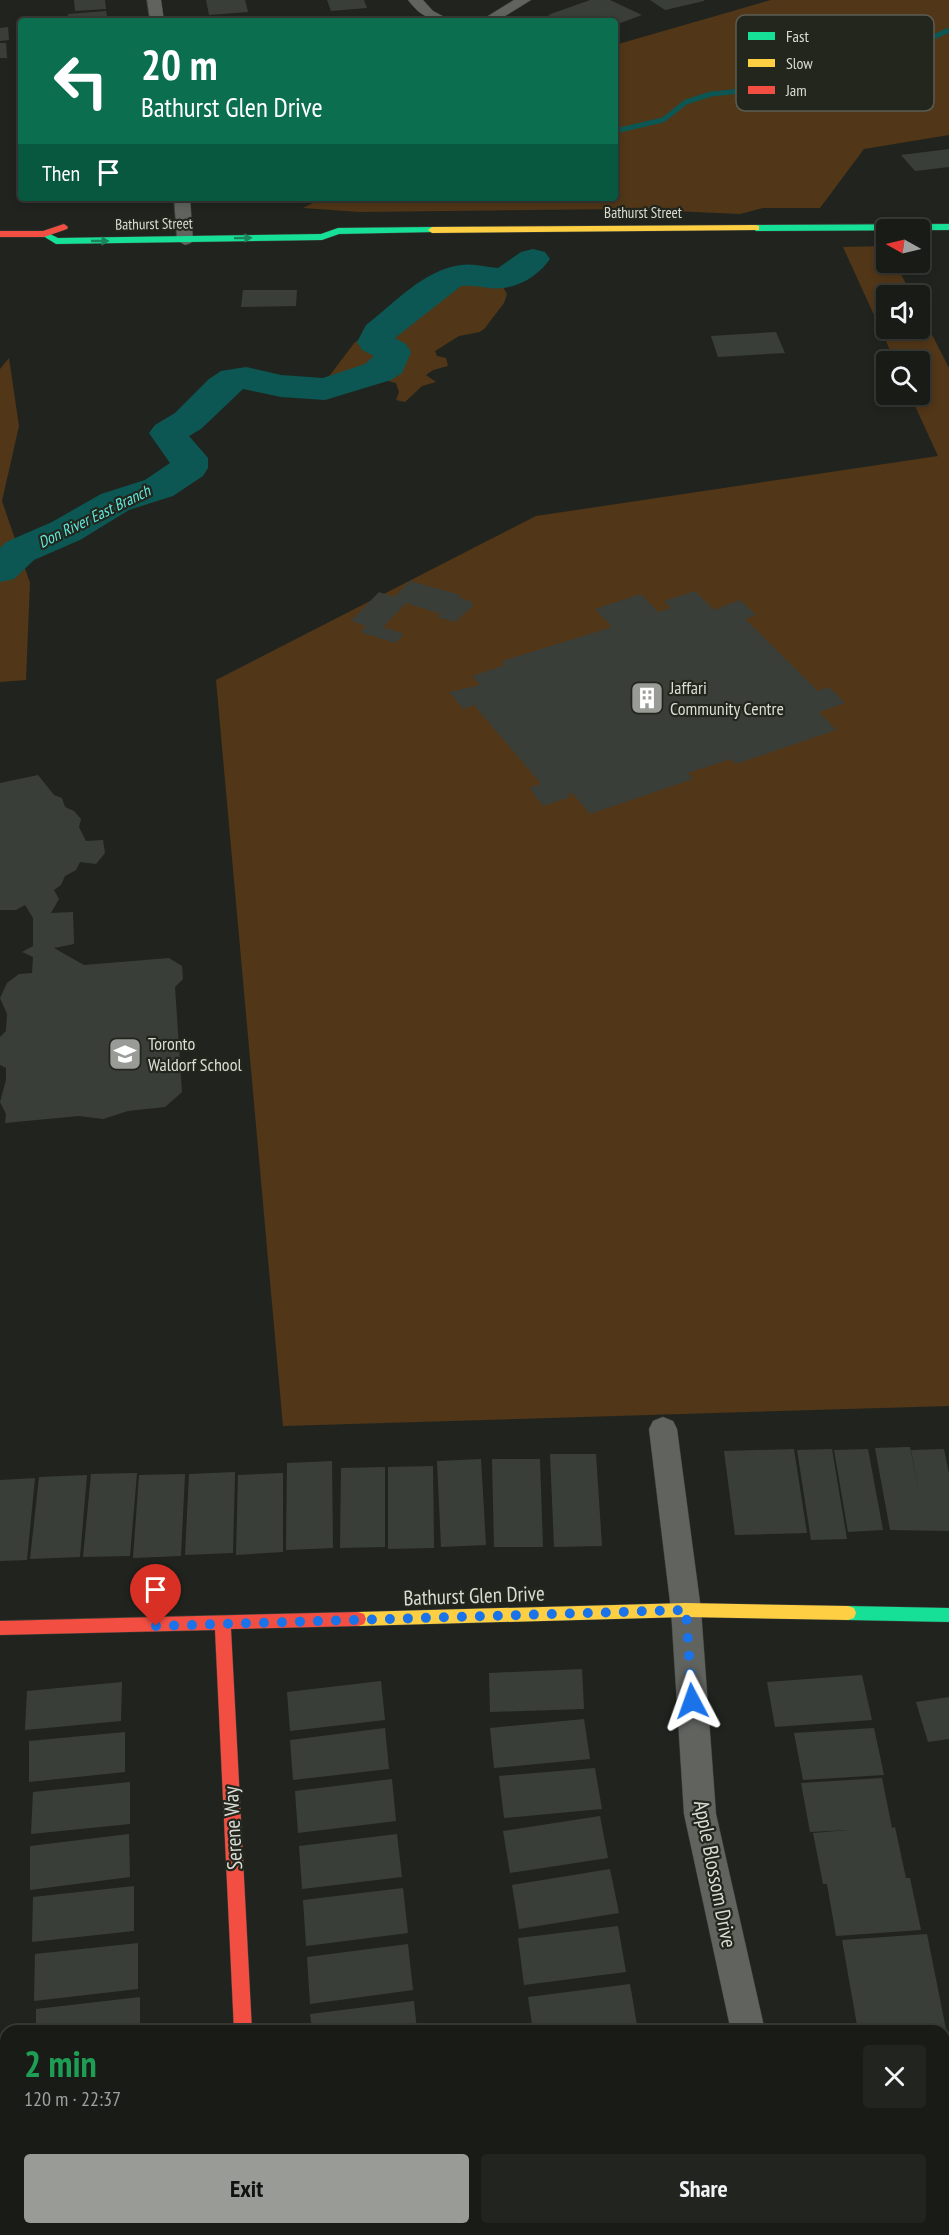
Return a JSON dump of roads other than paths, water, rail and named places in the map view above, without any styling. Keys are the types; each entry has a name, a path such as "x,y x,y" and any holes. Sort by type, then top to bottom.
{"main road":[{"name":"Bathurst Street","path":"0,234 44,234 56,241 184,233 322,237 338,231 949,227"},
{"name":"Bathurst Glen Drive","path":"0,1628 223,1624 686,1610 949,1615"},
{"name":"Serene Way","path":"223,1624 243,2025"}],"street":[{"path":"154,0 157,18"},
{"path":"415,0 428,14 437,18"},
{"path":"492,18 524,0"},
{"path":"182,201 184,233"},
{"name":"Apple Blossom Drive","path":"663,1429 686,1610 700,1814 747,2025"}],"water":[{"name":"Don River East Branch","path":"229,374 250,374 276,382 321,387 325,393 302,392 258,383 236,382 183,436 190,452 200,462 196,472 184,482 65,540 46,547 37,546 37,538 64,530 99,508 108,496 169,479 179,471 185,462 165,448 167,440 176,427 173,421 187,417 196,407 195,401"}],"waterway":[{"name":"Don River East Branch","path":"934,37 949,30"},
{"name":"Don River East Branch","path":"618,130 663,120 686,102 711,94 736,92"},
{"name":"Don River East Branch","path":"0,570 20,551 66,531 115,502 159,488 189,468 189,458 177,449 168,433 188,421 222,387 234,379 246,378 281,386 325,389 378,372 389,365 393,352 375,342 379,333 433,289 461,275 498,279 520,270 533,259"}],"place":[{"name":"Jaffari Community Centre","path":"647,698"},
{"name":"Toronto Waldorf School","path":"125,1054"}]}
